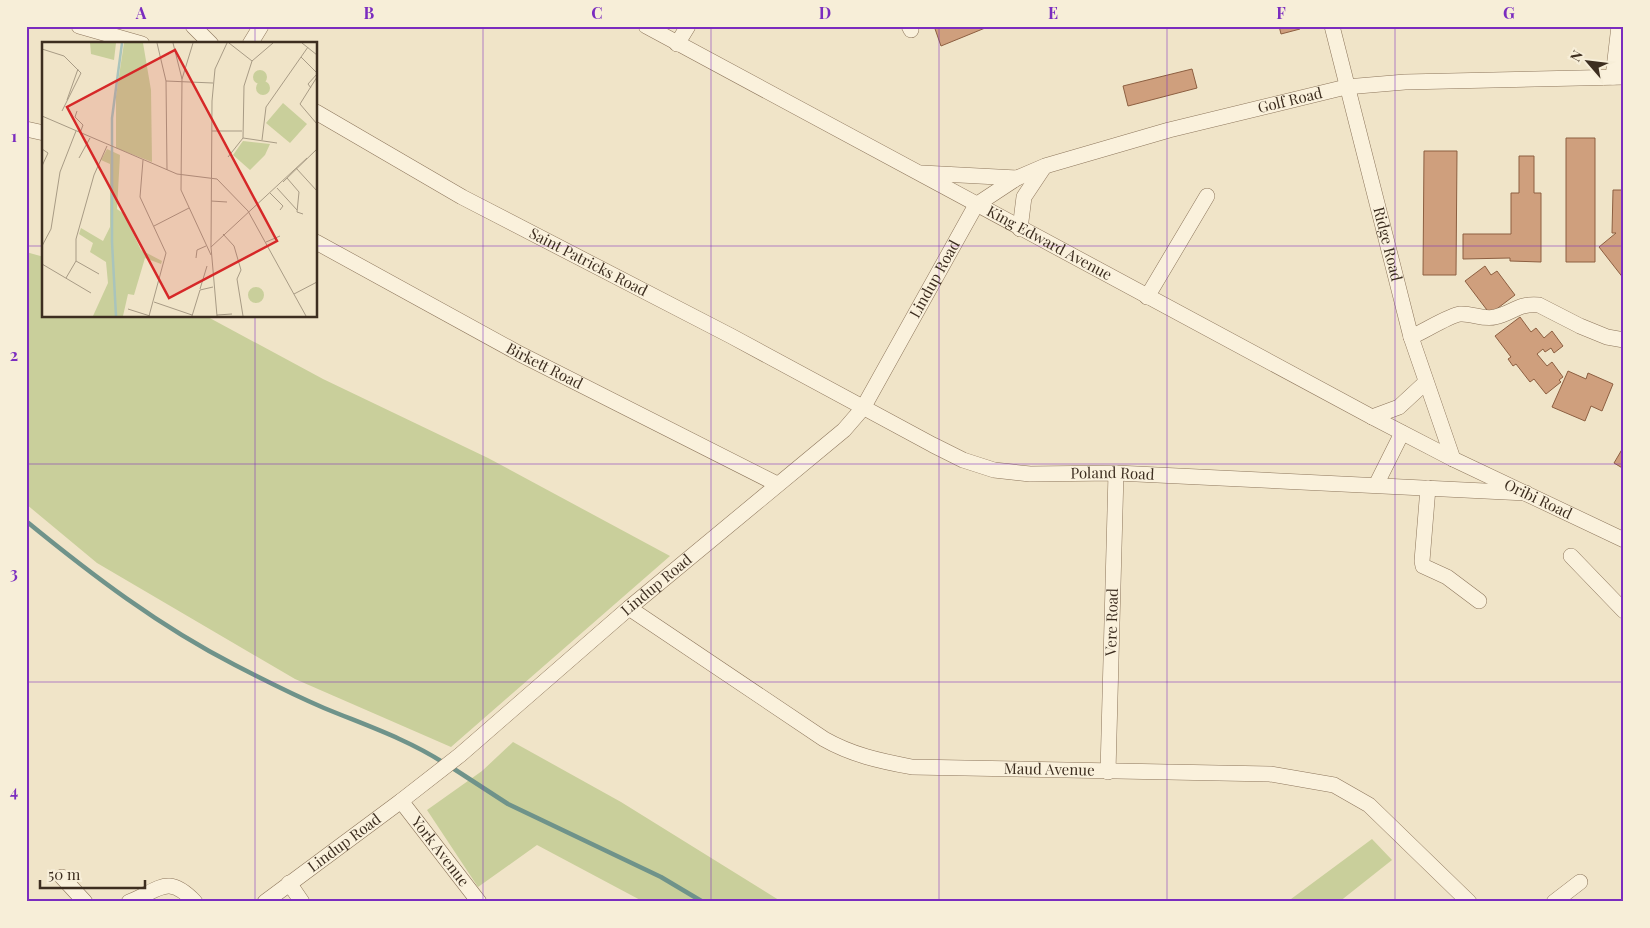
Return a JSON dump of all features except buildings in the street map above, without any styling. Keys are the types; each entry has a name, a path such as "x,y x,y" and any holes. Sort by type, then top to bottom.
{"street":[{"path":"79,26 97,28 136,42"},
{"path":"193,26 209,42"},
{"path":"251,42 261,26"},
{"name":"King Edward Avenue","path":"646,26 1147,298 1453,460"},
{"path":"677,44 688,26"},
{"name":"Ridge Road","path":"1332,26 1411,337 1453,460"},
{"path":"1618,26 1618,77"},
{"name":"Golf Road","path":"976,205 1017,178 1045,166 1169,130 1346,87 1405,82 1618,77"},
{"name":"Saint Patricks Road","path":"318,113 462,196 731,336 863,408"},
{"path":"26,129 42,133"},
{"path":"1020,229 1024,197 1045,166"},
{"path":"913,171 1017,178"},
{"path":"1147,298 1208,196"},
{"name":"Lindup Road","path":"264,902 460,755 629,608 844,430 863,408 976,205"},
{"name":"Birkett Road","path":"318,243 520,354 777,484"},
{"path":"1411,337 1454,316 1462,314 1485,318 1495,317 1520,305 1530,304 1539,305 1607,337 1624,340"},
{"path":"1372,417 1392,412 1405,403 1426,382"},
{"name":"Poland Road","path":"863,408 963,460 994,470 1030,474 1116,473 1526,493"},
{"path":"1376,485 1402,433"},
{"name":"Oribi Road","path":"1453,460 1624,540"},
{"name":"Vere Road","path":"1108,772 1116,473"},
{"path":"1428,488 1423,566 1447,576 1479,601"},
{"path":"1571,556 1624,612"},
{"name":"Maud Avenue","path":"629,608 824,739 844,750 870,759 912,767 1270,774 1334,785 1369,805 1469,902"},
{"name":"York Avenue","path":"401,801 479,902"},
{"path":"62,877 85,902"},
{"path":"1554,902 1580,882"},
{"path":"290,883 302,902"},
{"path":"129,902 166,884 176,886 195,902"}],"green space":[{"path":"26,252 42,256 42,318 210,318 323,379 488,458 670,556 451,747 295,679 97,563 26,504"},
{"path":"513,742 621,802 782,902 644,902 537,845 478,887 427,810 482,771"},
{"path":"1372,839 1392,860 1339,902 1287,902"}],"waterway":[{"path":"26,521 127,599 207,650 290,693 401,740 444,763"},
{"path":"451,767 508,804 661,877 703,902"}]}
